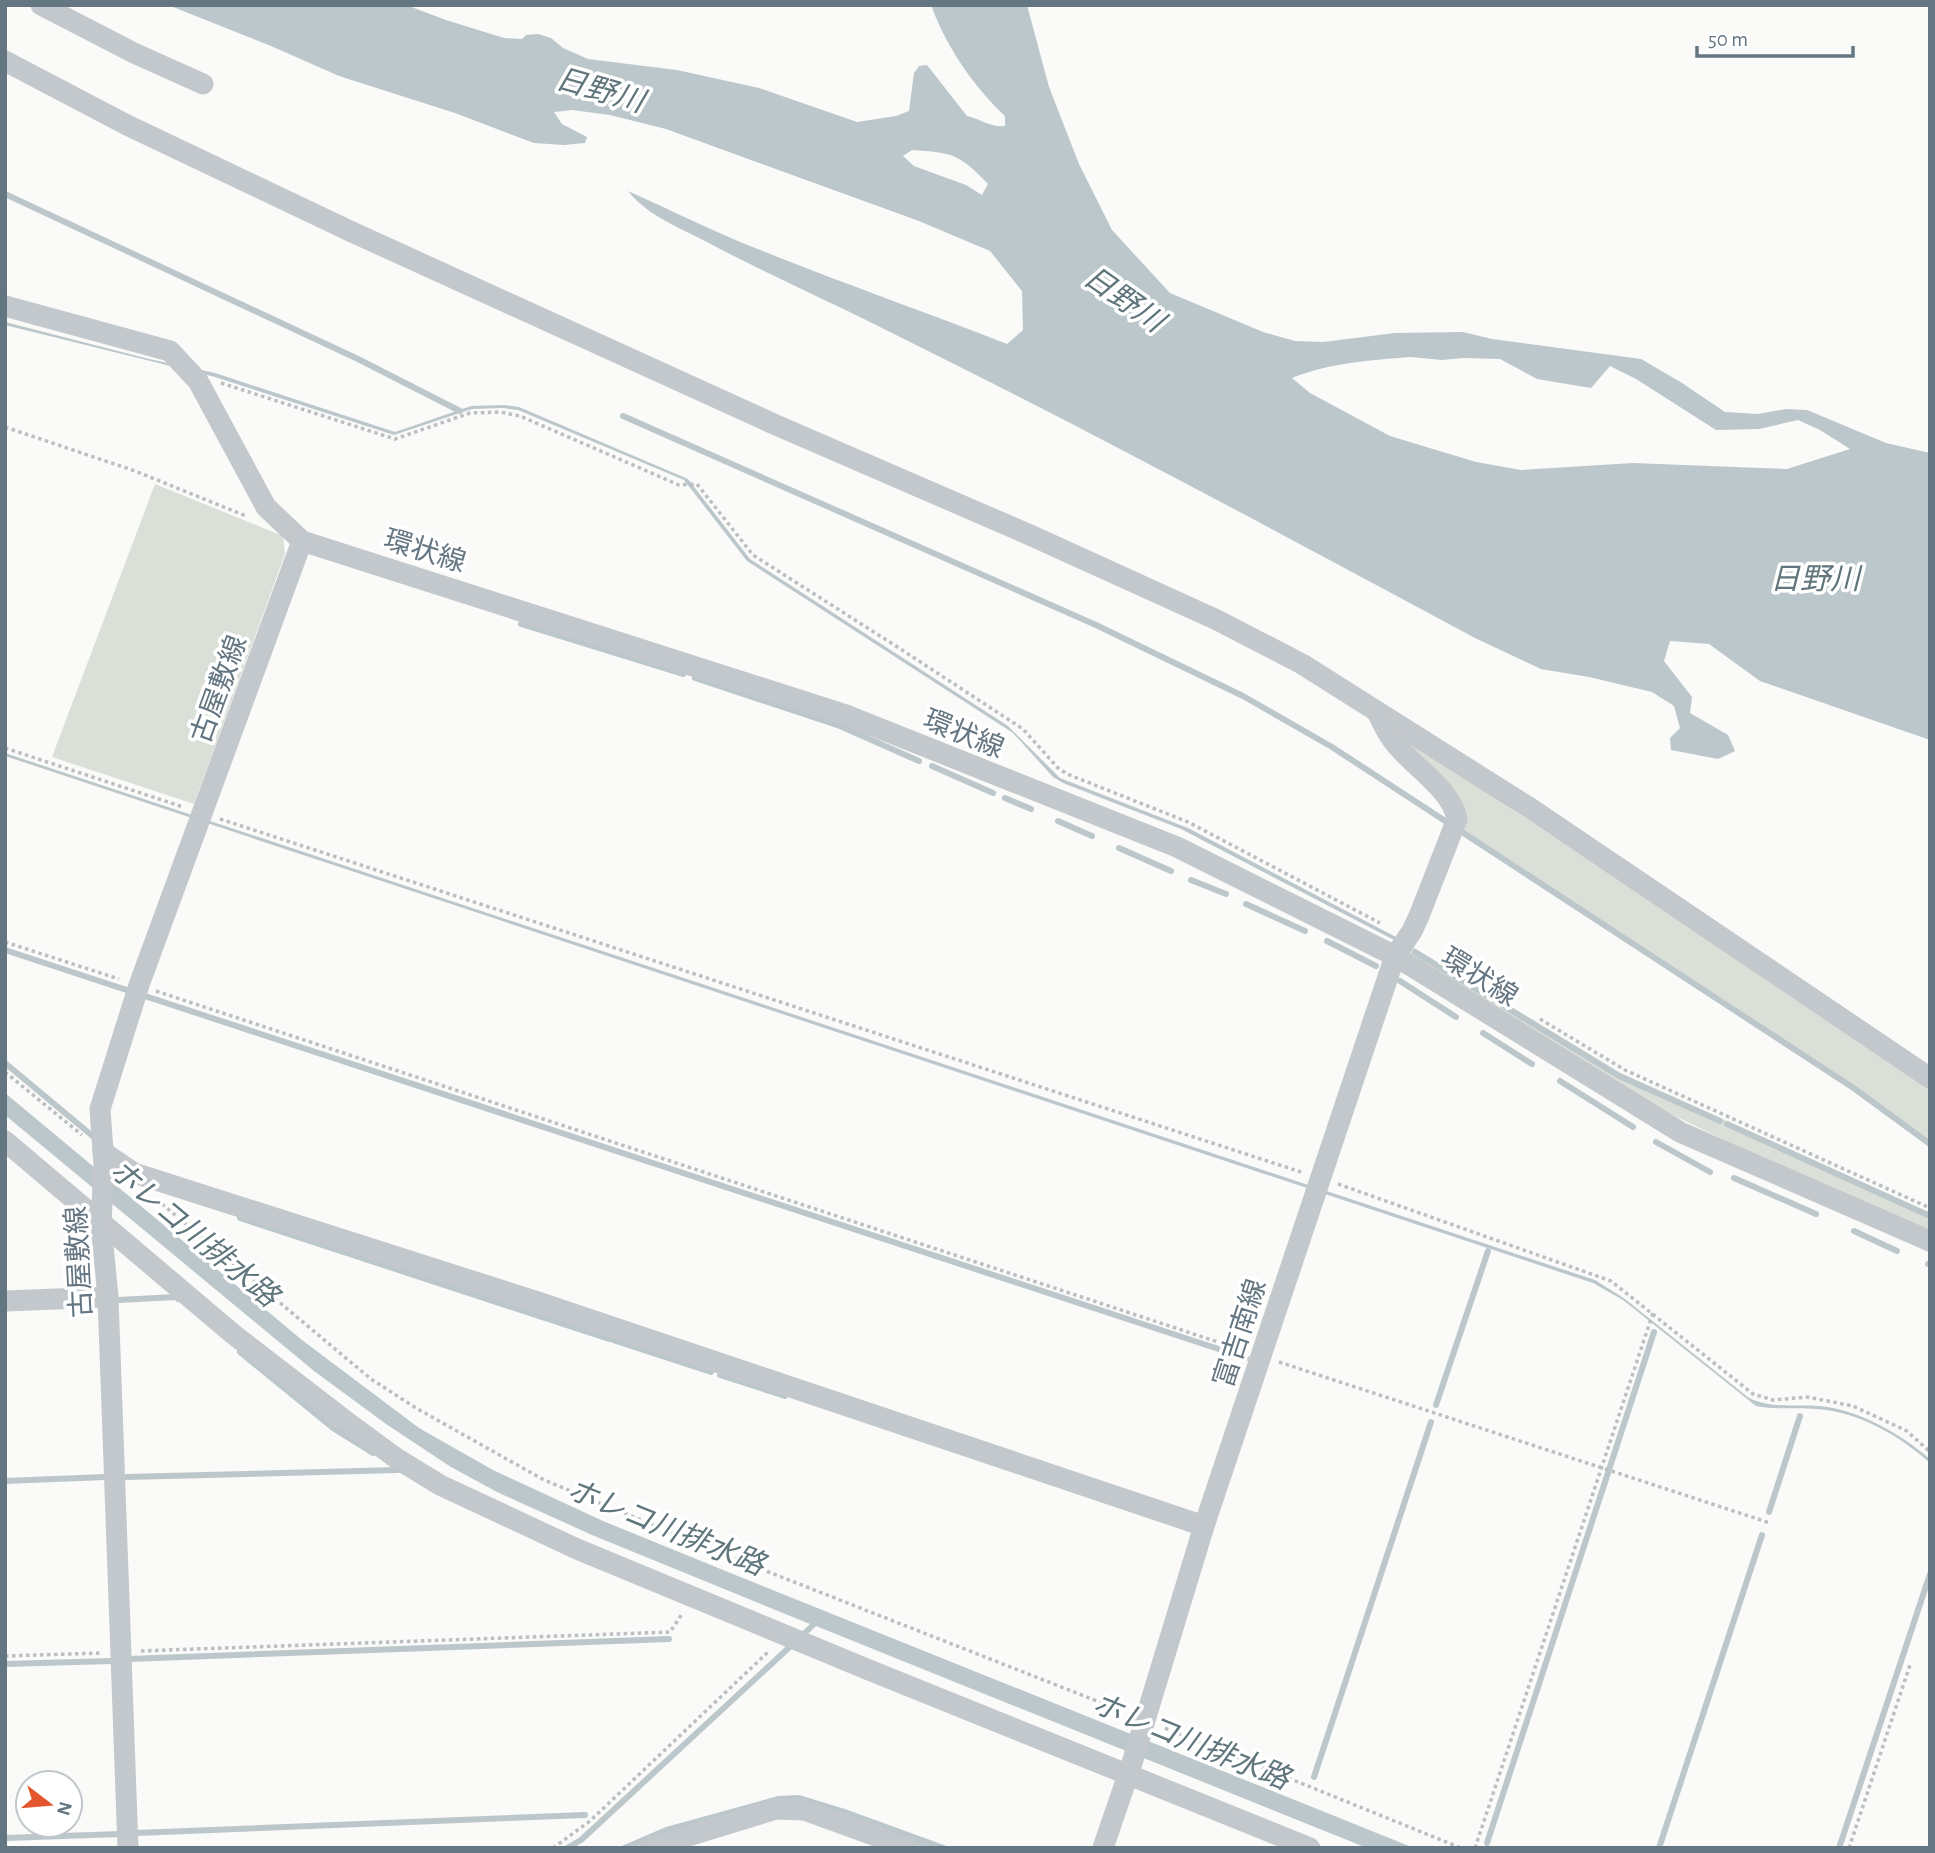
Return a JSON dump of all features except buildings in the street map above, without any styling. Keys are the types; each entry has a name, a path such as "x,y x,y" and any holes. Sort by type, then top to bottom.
{"street":[{"path":"41,5 134,53 203,84"},
{"path":"5,61 127,125 352,232 776,425 1030,535 1217,620 1302,664 1530,808 1930,1078"},
{"name":"環状線","path":"5,306 170,351 198,381 266,507 302,541 846,715 1177,848 1395,956 1680,1132 1930,1241"},
{"name":"古屋敷線","path":"128,1848 108,1297 101,1216 103,1158 100,1109 139,985 302,541"},
{"name":"富吉南線","path":"1130,1768 1204,1526 1395,956 1419,916 1457,819 1455,810 1446,797 1391,739 1377,712"},
{"path":"5,1141 101,1216 233,1334 396,1458 440,1485 577,1549 784,1635 1130,1768 1310,1848"},
{"path":"103,1158 134,1173 538,1302 1204,1526"},
{"path":"5,1301 108,1297"},
{"path":"1103,1848 1130,1768"},
{"path":"649,1848 776,1809 804,1810 909,1848"}],"path":[{"path":"198,381 218,381 395,439 471,413 499,412 520,416 679,485 697,484 752,555 1023,729 1058,768 1067,774 1188,822 1408,938"},
{"path":"5,428 135,471 248,517"},
{"path":"5,748 1320,1178 1611,1281 1754,1394 1773,1400 1807,1397 1853,1406 1907,1431 1930,1452"},
{"path":"5,942 1770,1523"},
{"path":"1535,1016 1625,1070 1930,1208"},
{"path":"5,1072 103,1158"},
{"path":"160,1203 371,1379 416,1408 544,1480 1143,1725 1461,1848"},
{"path":"1475,1848 1653,1313"},
{"path":"5,1656 670,1632 693,1597"},
{"path":"553,1848 590,1821 749,1672 784,1635"},
{"path":"1849,1848 1911,1662"}],"shaded area":[{"path":"155,484 283,536 285,554 194,804 52,757"},
{"path":"1396,732 1930,1087 1930,1142 1855,1087 1459,827"},
{"path":"1409,945 1621,1073 1930,1213 1930,1233 1650,1104 1411,956"}],"water":[{"name":"日野川","path":"168,5 406,5 504,38 522,39 526,35 538,34 551,38 563,48 588,59 677,70 759,88 857,122 896,116 909,111 914,73 919,66 927,65 967,116 991,125 1005,126 1005,116 982,92 962,65 944,35 931,5 1027,5 1049,87 1079,164 1112,230 1170,293 1263,332 1295,341 1323,342 1395,333 1463,332 1492,339 1641,359 1725,412 1758,414 1786,409 1807,410 1886,443 1930,453 1930,740 1760,681 1709,644 1670,641 1664,661 1692,697 1690,713 1728,735 1735,751 1718,759 1671,750 1670,738 1680,728 1674,706 1652,692 1541,669 1475,638 1026,400 673,225 644,207 628,191 755,248 1007,344 1023,330 1022,291 990,251 919,221 666,129 610,115 572,110 554,112 562,124 587,137 585,143 534,143 455,113 339,76","holes":["912,150 954,156 988,184 982,195 966,185 914,166 903,156","1411,357 1442,360 1500,359 1537,379 1591,388 1610,366 1636,379 1716,430 1759,429 1798,420 1850,449 1787,469 1633,463 1521,470 1476,462 1390,436 1310,393 1292,378 1335,366"]},
{"path":"5,322 215,373 395,432 471,406 519,407 688,479 750,559 1008,726 1060,778 1188,828 1396,937 1394,940 1181,829 1053,777 1013,733 747,561 684,480 518,410 472,409 394,435 215,377 5,325"},
{"path":"5,753 1595,1280 1625,1299 1749,1398 1775,1405 1833,1408 1863,1417 1906,1441 1930,1459 1930,1463 1892,1434 1848,1415 1817,1409 1756,1406 1623,1300 1593,1283 5,756"},
{"path":"5,1093 302,1340 419,1428 493,1470 603,1521 1414,1848 1367,1848 816,1626 794,1648 788,1645 810,1624 592,1535 497,1492 451,1467 314,1371 5,1115"},
{"path":"799,1795 952,1848 927,1848 808,1804 652,1840 632,1848 617,1848 666,1827 778,1796"}],"waterway":[{"path":"5,194 358,359 460,411"},
{"path":"623,416 1096,625 1243,696 1332,747 1855,1089 1930,1144"},
{"path":"521,624 683,674"},
{"path":"695,678 840,726 919,761"},
{"path":"932,766 993,793"},
{"path":"1005,798 1031,809"},
{"path":"1058,821 1092,836"},
{"path":"1119,848 1171,871"},
{"path":"1191,880 1226,894"},
{"path":"1246,904 1305,931"},
{"path":"1327,941 1376,966"},
{"path":"5,950 1246,1358"},
{"path":"1415,952 1619,1076 1720,1121"},
{"path":"1400,981 1456,1017"},
{"path":"1483,1033 1532,1064"},
{"path":"5,1063 95,1138"},
{"path":"1560,1081 1633,1127"},
{"path":"1727,1124 1930,1216"},
{"path":"1656,1142 1710,1172"},
{"path":"1734,1178 1816,1214"},
{"path":"240,1218 609,1339"},
{"path":"1854,1231 1897,1251"},
{"path":"1436,1405 1488,1251"},
{"path":"118,1300 178,1299"},
{"path":"1487,1843 1654,1332"},
{"path":"613,1340 711,1372"},
{"path":"240,1352 333,1428 373,1453"},
{"path":"720,1375 785,1396"},
{"path":"1769,1512 1800,1416"},
{"path":"1314,1777 1431,1422"},
{"path":"126,1477 398,1470"},
{"path":"5,1481 105,1477"},
{"path":"1659,1848 1762,1535"},
{"path":"1839,1848 1930,1574"},
{"path":"129,1659 669,1639"},
{"path":"567,1848 581,1840 794,1643"},
{"path":"5,1664 111,1661"},
{"path":"136,1833 585,1815"},
{"path":"5,1838 121,1834"}],"water label":[{"name":"ホレコ川排水路","path":"194,1233"},
{"name":"ホレコ川排水路","path":"666,1527"},
{"name":"ホレコ川排水路","path":"1191,1741"}]}
